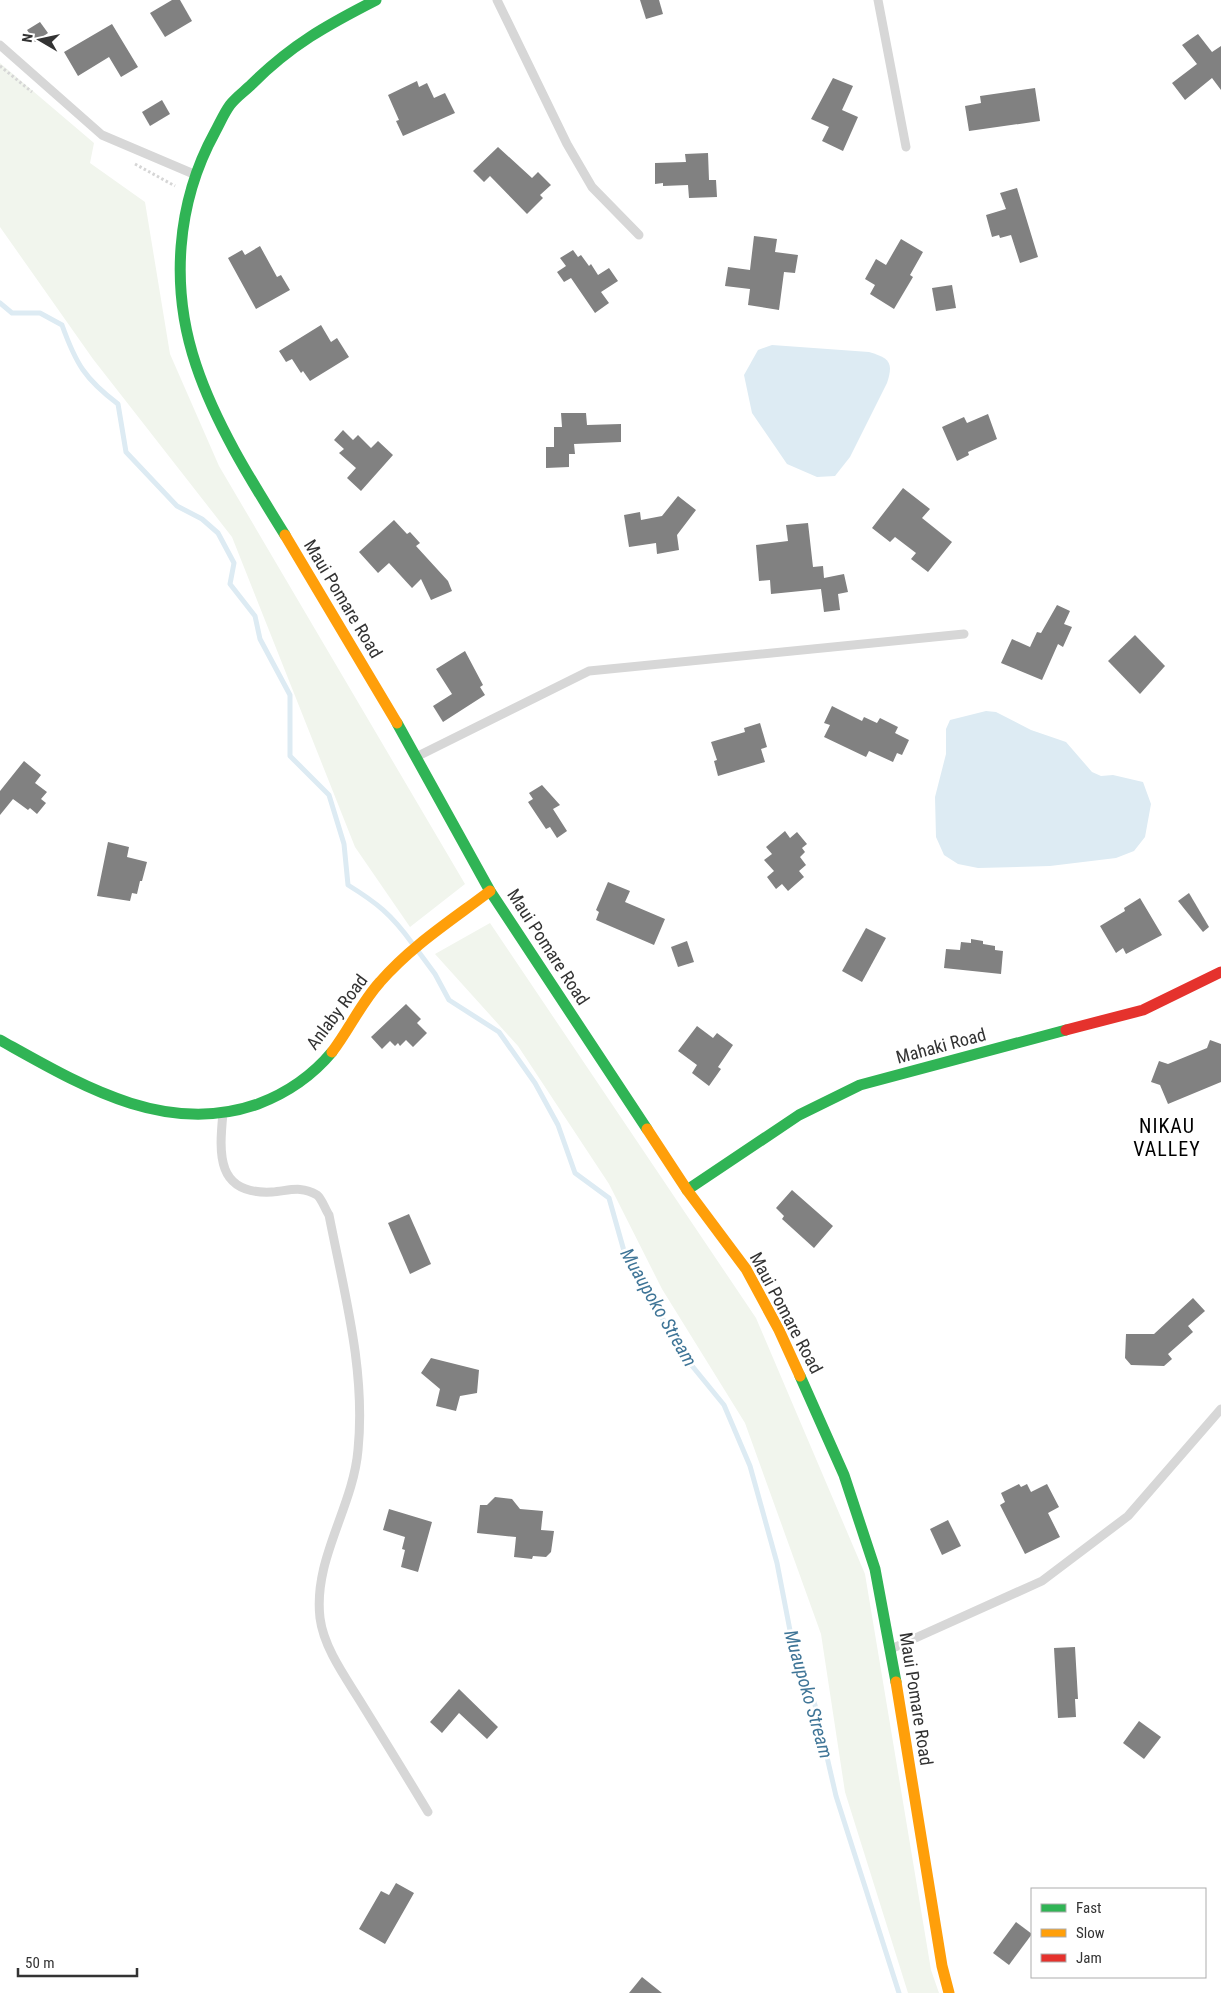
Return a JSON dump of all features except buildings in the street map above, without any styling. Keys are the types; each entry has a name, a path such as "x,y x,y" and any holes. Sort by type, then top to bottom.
{"street":[{"name":"Maui Pomare Road","path":"376,0 318,30 272,64 230,105 201,158 183,223 179,284 183,320 196,366 219,419 270,511 417,756 490,891 687,1190 746,1269 779,1330 844,1475 875,1569 891,1649 934,1919 949,1993"},
{"name":"Anlaby Road","path":"0,1040 72,1081 120,1102 145,1110 177,1115 223,1113 257,1104 294,1086 325,1061 380,983 413,951 490,891"},
{"name":"Mahaki Road","path":"687,1190 799,1115 860,1086 1143,1010 1221,972"}],"lane":[{"path":"497,0 567,144 592,187 639,235"},
{"path":"878,0 906,147"},
{"path":"0,45 102,135 197,175"},
{"path":"417,756 589,671 964,634"},
{"path":"223,1113 220,1148 222,1160 225,1172 235,1183 254,1192 298,1188 318,1196 328,1215 357,1357 359,1415 358,1451 350,1494 323,1568 320,1618 333,1657 428,1812"},
{"path":"891,1649 1042,1581 1128,1516 1221,1409"}],"shaded area":[{"path":"0,63 94,143 90,163 145,202 170,354 219,466 465,884 410,927 355,847 232,537 93,359 0,227"},
{"path":"772,345 869,352 881,356 890,366 887,383 850,457 835,476 817,477 787,464 752,413 744,375 758,350"},
{"path":"986,711 996,712 1031,730 1066,742 1092,772 1101,776 1113,775 1143,782 1151,804 1145,837 1134,851 1116,858 1050,866 978,868 958,864 944,855 936,837 935,797 946,754 946,729 950,720"},
{"path":"490,923 756,1318 865,1574 931,1970 939,1993 908,1993 845,1792 821,1634 745,1423 662,1289 609,1184 518,1046 435,954"}],"waterway":[{"name":"Muaupoko Stream","path":"0,303 12,313 40,313 62,325 77,361 83,370 97,387 118,404 126,452 177,506 202,519 218,533 234,563 230,584 255,616 260,639 290,695 290,756 329,795 344,844 348,885 383,910 412,943"},
{"name":"Muaupoko Stream","path":"418,951 435,974 449,1000 499,1032 535,1083 558,1125 575,1173 609,1198 624,1251 684,1356 724,1405 750,1466 777,1563 793,1646 815,1705 836,1796 899,1993"}],"traffic: fast":[{"path":"285,535 224,431 196,365 188,336 180,276 181,246 185,217 202,159 232,102 295,47 341,18 376,0"},
{"path":"397,723 490,891 647,1129"},
{"path":"687,1190 799,1115 860,1085 1066,1030"},
{"path":"0,1040 61,1073 124,1101 156,1110 190,1114 223,1113 269,1100 307,1076 332,1052"},
{"path":"800,1376 844,1475 875,1569 896,1682"}],"traffic: slow":[{"path":"285,535 397,723"},
{"path":"332,1052 367,999 392,969 432,934 490,891"},
{"path":"647,1129 687,1190 746,1269 779,1330 800,1376"},
{"path":"896,1682 942,1966 949,1993"}],"traffic: jam":[{"path":"1066,1030 1143,1010 1221,972"}],"district":[{"name":"NIKAU VALLEY","path":"1167,1138"}]}
